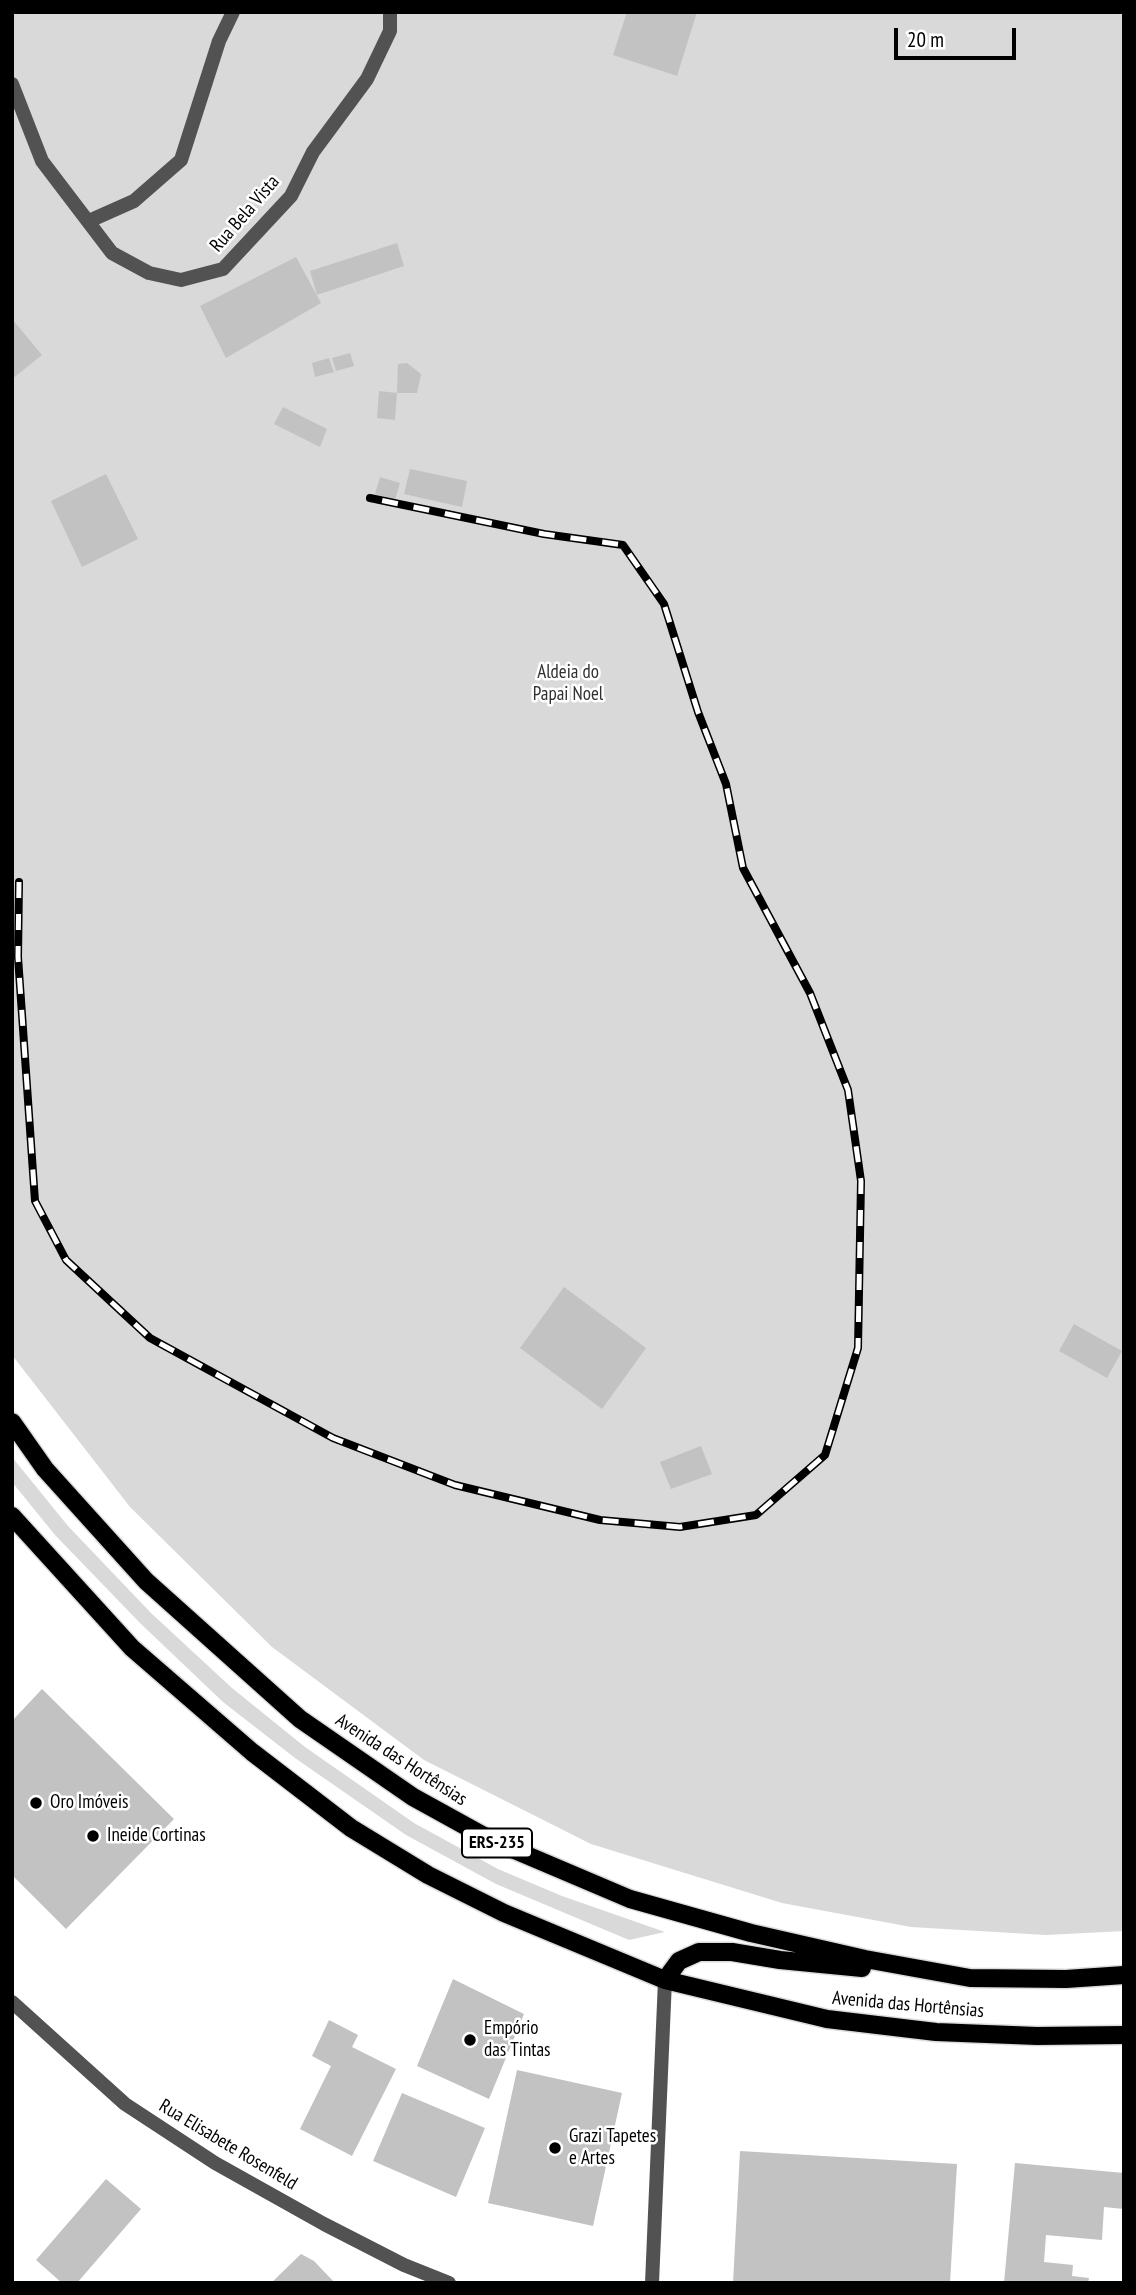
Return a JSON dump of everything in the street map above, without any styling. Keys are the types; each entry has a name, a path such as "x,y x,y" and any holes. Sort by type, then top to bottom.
{"main road":[{"name":"Avenida das Hortênsias","path":"12,1422 45,1469 146,1581 300,1719 413,1797 491,1840 630,1899 751,1933 865,1958 970,1978 1066,1979 1124,1975"},
{"name":"Avenida das Hortênsias","path":"12,1516 132,1648 252,1752 351,1828 428,1875 503,1913 665,1980 827,2019 908,2029 1037,2036 1124,2035"},
{"path":"665,1980 679,1961 699,1952 732,1952 892,1972 970,1978"}],"street":[{"path":"89,221 134,201 181,160 219,41 233,12"},
{"name":"Rua Bela Vista","path":"12,85 43,161 112,253 149,273 181,280 223,269 291,195 313,152 367,79 390,31 390,12"},
{"path":"652,2283 665,1980"},
{"name":"Rua Elisabete Rosenfeld","path":"12,2002 125,2104 215,2163 324,2224 449,2283"}],"green space":[{"name":"Aldeia do Papai Noel","path":"12,12 1124,12 1124,1931 1046,1935 911,1927 782,1903 591,1844 424,1760 272,1647 130,1507 12,1355"},
{"path":"12,1457 68,1526 151,1613 232,1688 305,1747 414,1823 498,1869 562,1896 665,1932 629,1940 496,1884 406,1835 295,1758 223,1702 140,1623 55,1535 12,1482"}],"building":[{"path":"627,12 697,12 677,76 613,55"},
{"path":"397,243 404,266 317,295 310,271"},
{"path":"296,257 321,303 226,358 200,306"},
{"path":"12,319 42,355 12,379"},
{"path":"350,353 354,366 336,371 332,358"},
{"path":"329,358 334,372 315,377 312,363"},
{"path":"407,363 421,374 417,393 397,393 398,364"},
{"path":"379,391 397,393 395,420 377,418"},
{"path":"283,407 327,429 320,447 274,424"},
{"path":"410,469 467,481 462,507 404,494"},
{"path":"106,474 138,539 82,567 51,501"},
{"path":"380,477 400,483 395,500 375,494"},
{"path":"564,1287 646,1348 602,1409 520,1348"},
{"path":"1074,1324 1122,1351 1107,1378 1059,1351"},
{"path":"701,1446 712,1474 671,1489 660,1462"},
{"name":"Ineide Cortinas","path":"42,1689 174,1819 66,1929 12,1875 12,1721"},
{"name":"Empório das Tintas","path":"453,1979 524,2014 489,2099 417,2066"},
{"path":"329,2020 358,2035 352,2047 396,2069 352,2156 300,2129 331,2066 312,2056"},
{"name":"Grazi Tapetes e Artes","path":"517,2070 622,2093 593,2226 488,2203"},
{"path":"402,2093 485,2128 456,2197 373,2161"},
{"path":"740,2151 957,2164 950,2283 733,2283"},
{"path":"1015,2163 1124,2173 1124,2209 1104,2207 1102,2240 1046,2235 1044,2262 1073,2265 1072,2276 1089,2278 1088,2283 1004,2283"},
{"path":"106,2179 141,2209 77,2283 62,2283 36,2260"},
{"path":"301,2254 314,2261 335,2283 271,2283"}],"railway":[{"path":"19,882 18,957 35,1201 66,1260 150,1338 333,1438 455,1485 600,1520 680,1527 756,1515 825,1455 858,1348 861,1181 848,1090 810,993 743,868 726,784 698,712 664,604 623,545 544,534 370,498"}],"place":[{"name":"Oro Imóveis","path":"36,1803"},
{"name":"Ineide Cortinas","path":"93,1836"},
{"name":"Empório das Tintas","path":"470,2040"},
{"name":"Grazi Tapetes e Artes","path":"555,2148"}]}
